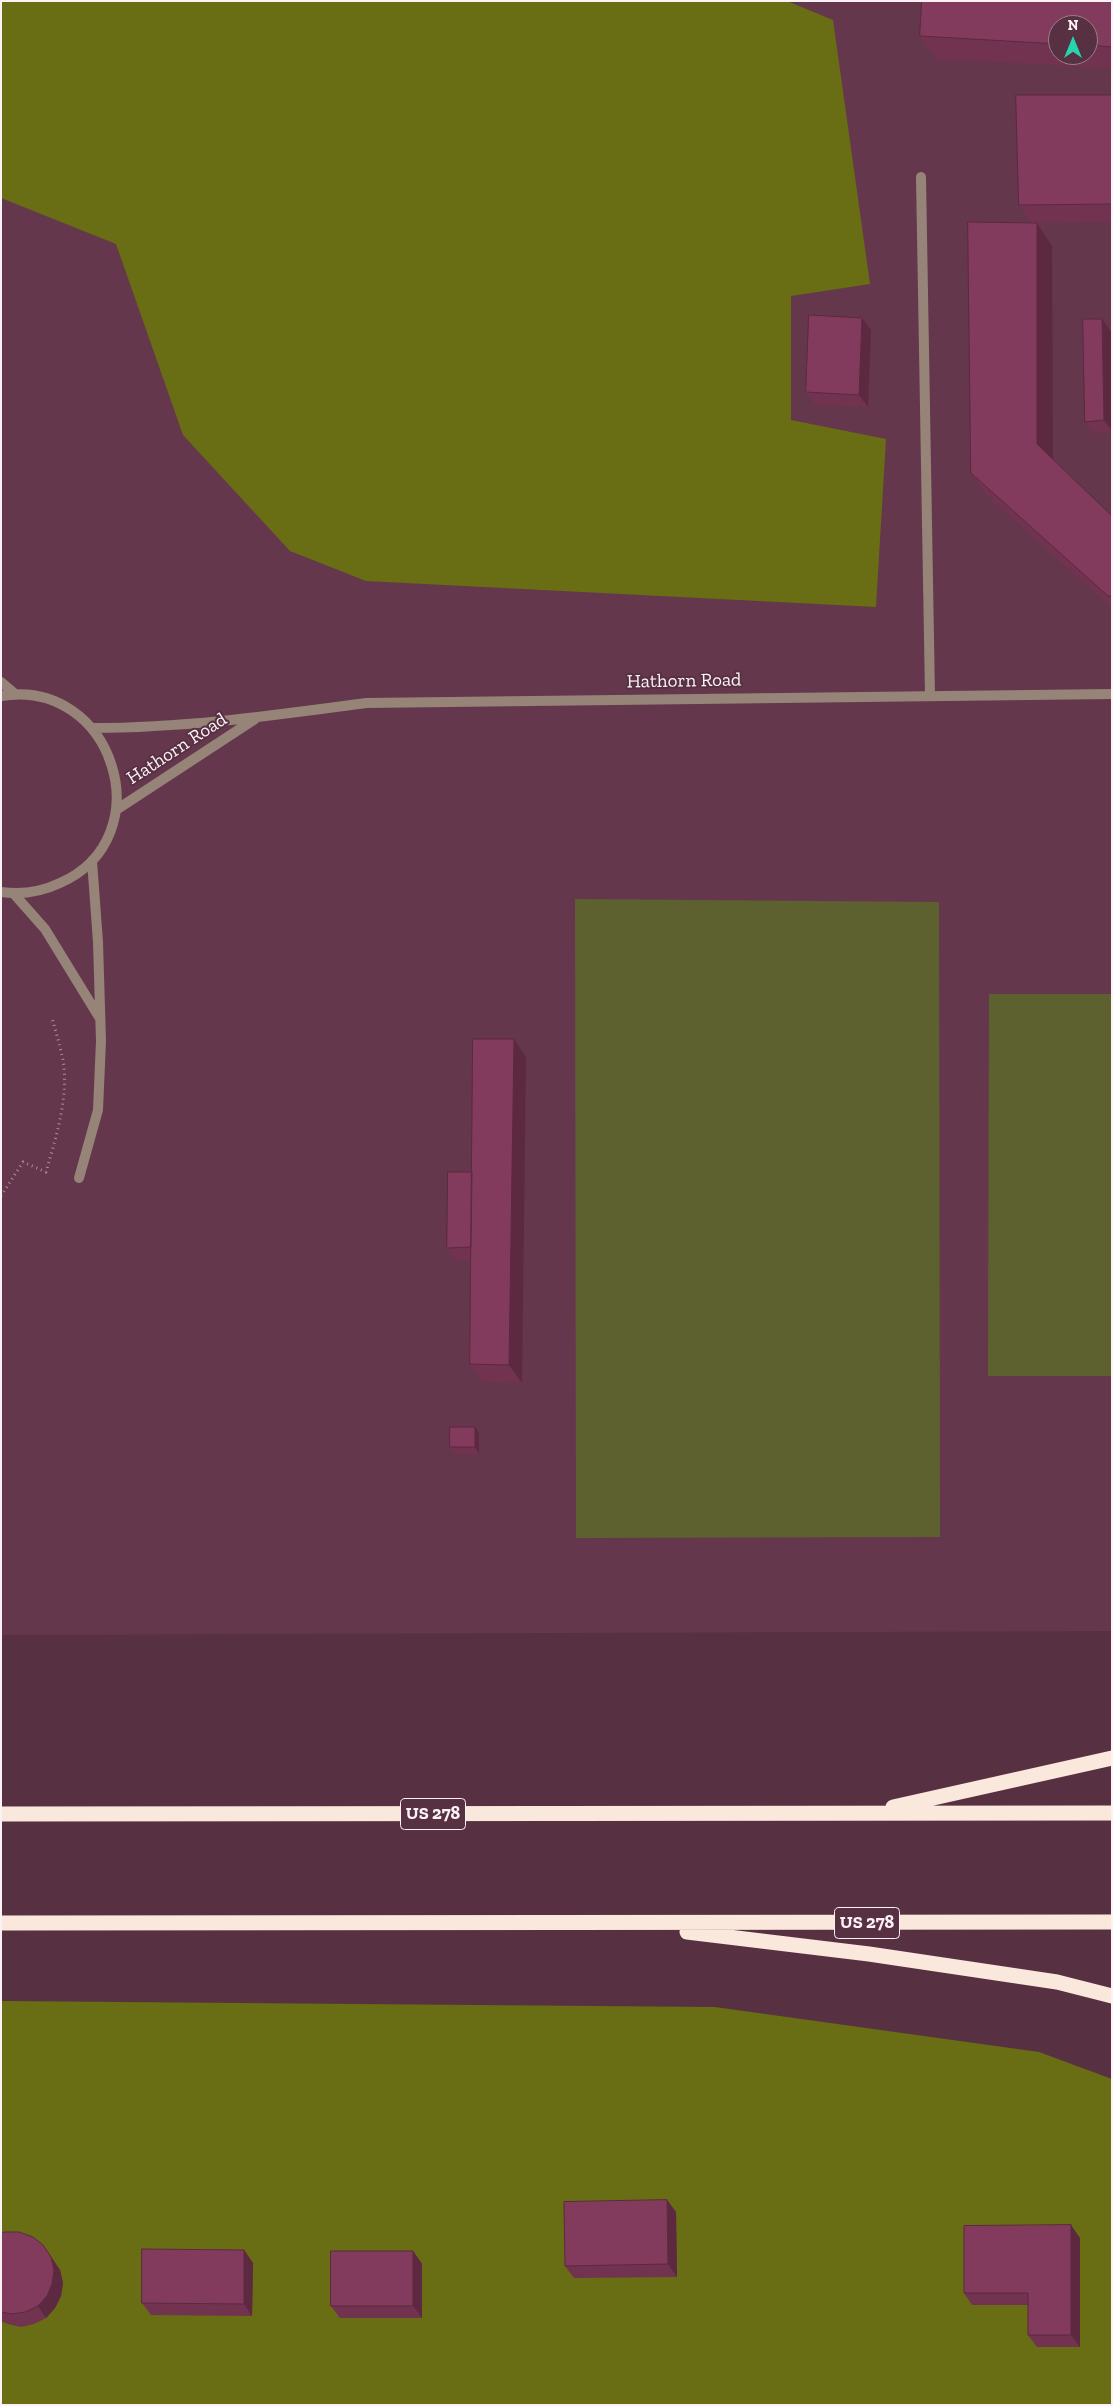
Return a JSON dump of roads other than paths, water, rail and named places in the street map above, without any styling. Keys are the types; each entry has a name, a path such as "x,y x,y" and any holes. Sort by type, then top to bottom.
{"highway":[{"path":"865,1814 1112,1758"},
{"name":"US 278","path":"1,1814 1112,1814"},
{"name":"US 278","path":"1,1923 623,1924 1112,1922"},
{"path":"623,1924 906,1960 1057,1982 1112,1996"}],"street":[{"path":"921,177 930,696"},
{"path":"1,682 14,693"},
{"name":"Hathorn Road","path":"1,696 14,693 44,696 71,709 93,728 109,753 117,781 116,810 108,837 92,861 71,878 43,891 14,894 1,892"},
{"name":"Hathorn Road","path":"93,728 136,728 257,718 366,702 1112,694"},
{"name":"Hathorn Road","path":"116,810 257,718"},
{"path":"79,1178 98,1110 100,1020 98,942 92,861"},
{"path":"14,894 45,929 100,1020"}]}
